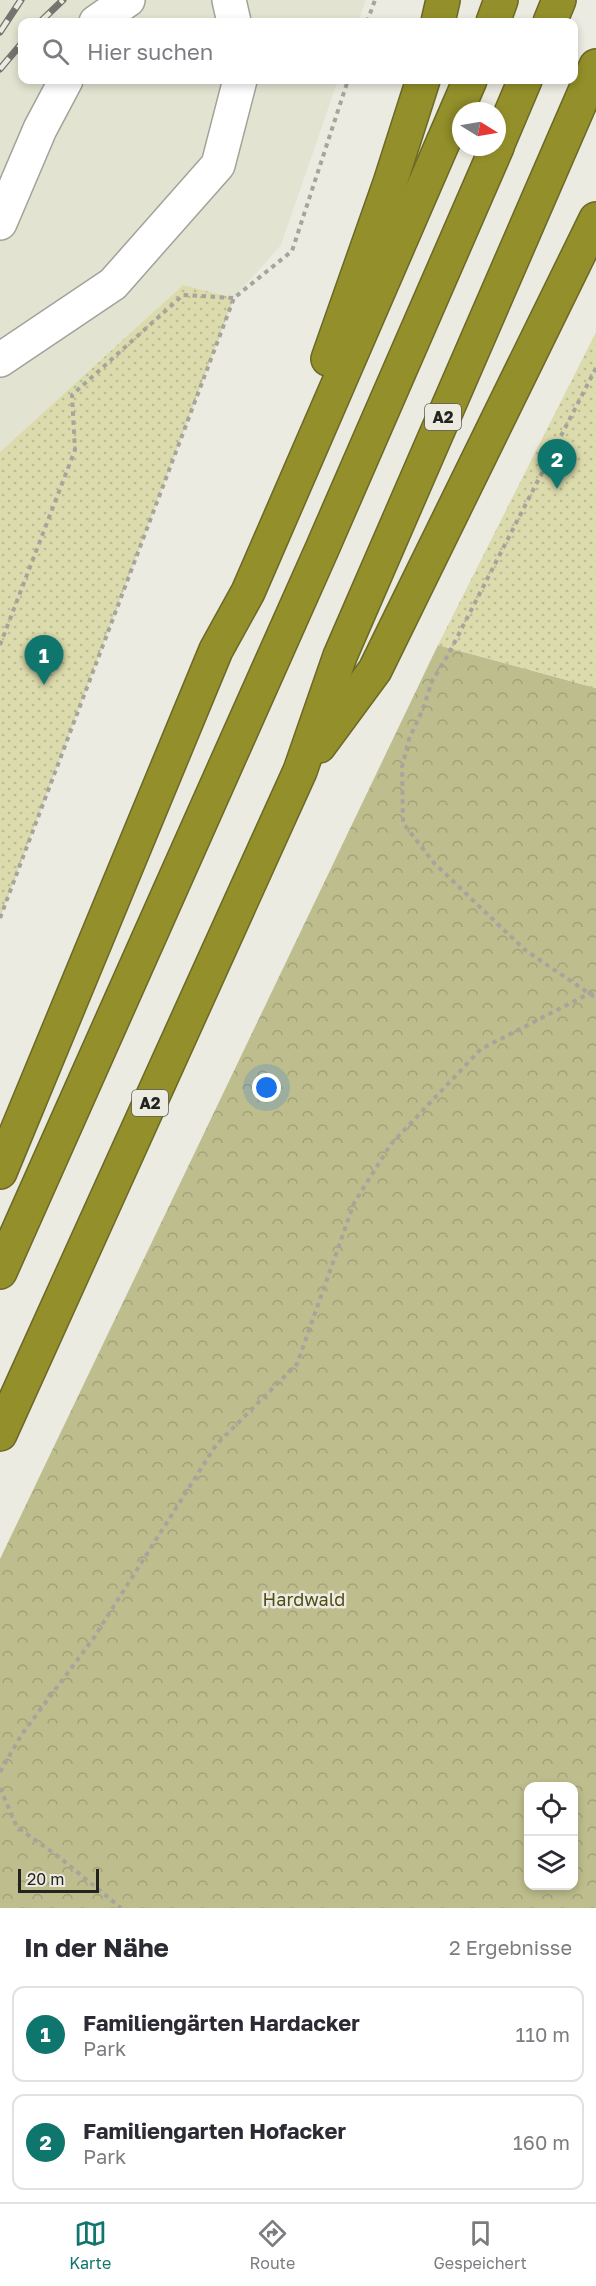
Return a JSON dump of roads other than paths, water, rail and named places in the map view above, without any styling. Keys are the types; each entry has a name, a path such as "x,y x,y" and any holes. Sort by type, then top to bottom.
{"highway":[{"path":"439,18 443,0"},
{"path":"494,18 501,0"},
{"path":"552,18 560,0"},
{"name":"A2","path":"0,1434 300,771 340,656 596,66"},
{"path":"216,650 232,589 322,375 390,183 422,84"},
{"path":"0,1172 216,650 248,592 468,84"},
{"path":"506,125 523,84"},
{"path":"0,1272 298,604 493,156"},
{"path":"300,771 375,669 596,219"}],"lane":[{"path":"102,18 128,0"},
{"path":"229,0 233,18"},
{"path":"0,223 40,129 64,84"},
{"path":"0,360 112,284 218,165 239,84"}],"railway":[{"path":"0,32 21,0"},
{"path":"44,18 63,0"},
{"path":"0,69 18,48"}],"place":[{"name":"Familiengarten Hofacker","path":"557,489"},
{"name":"Familiengärten Hardacker","path":"44,685"}],"park label":[{"name":"Hardwald","path":"304,1600"}]}
